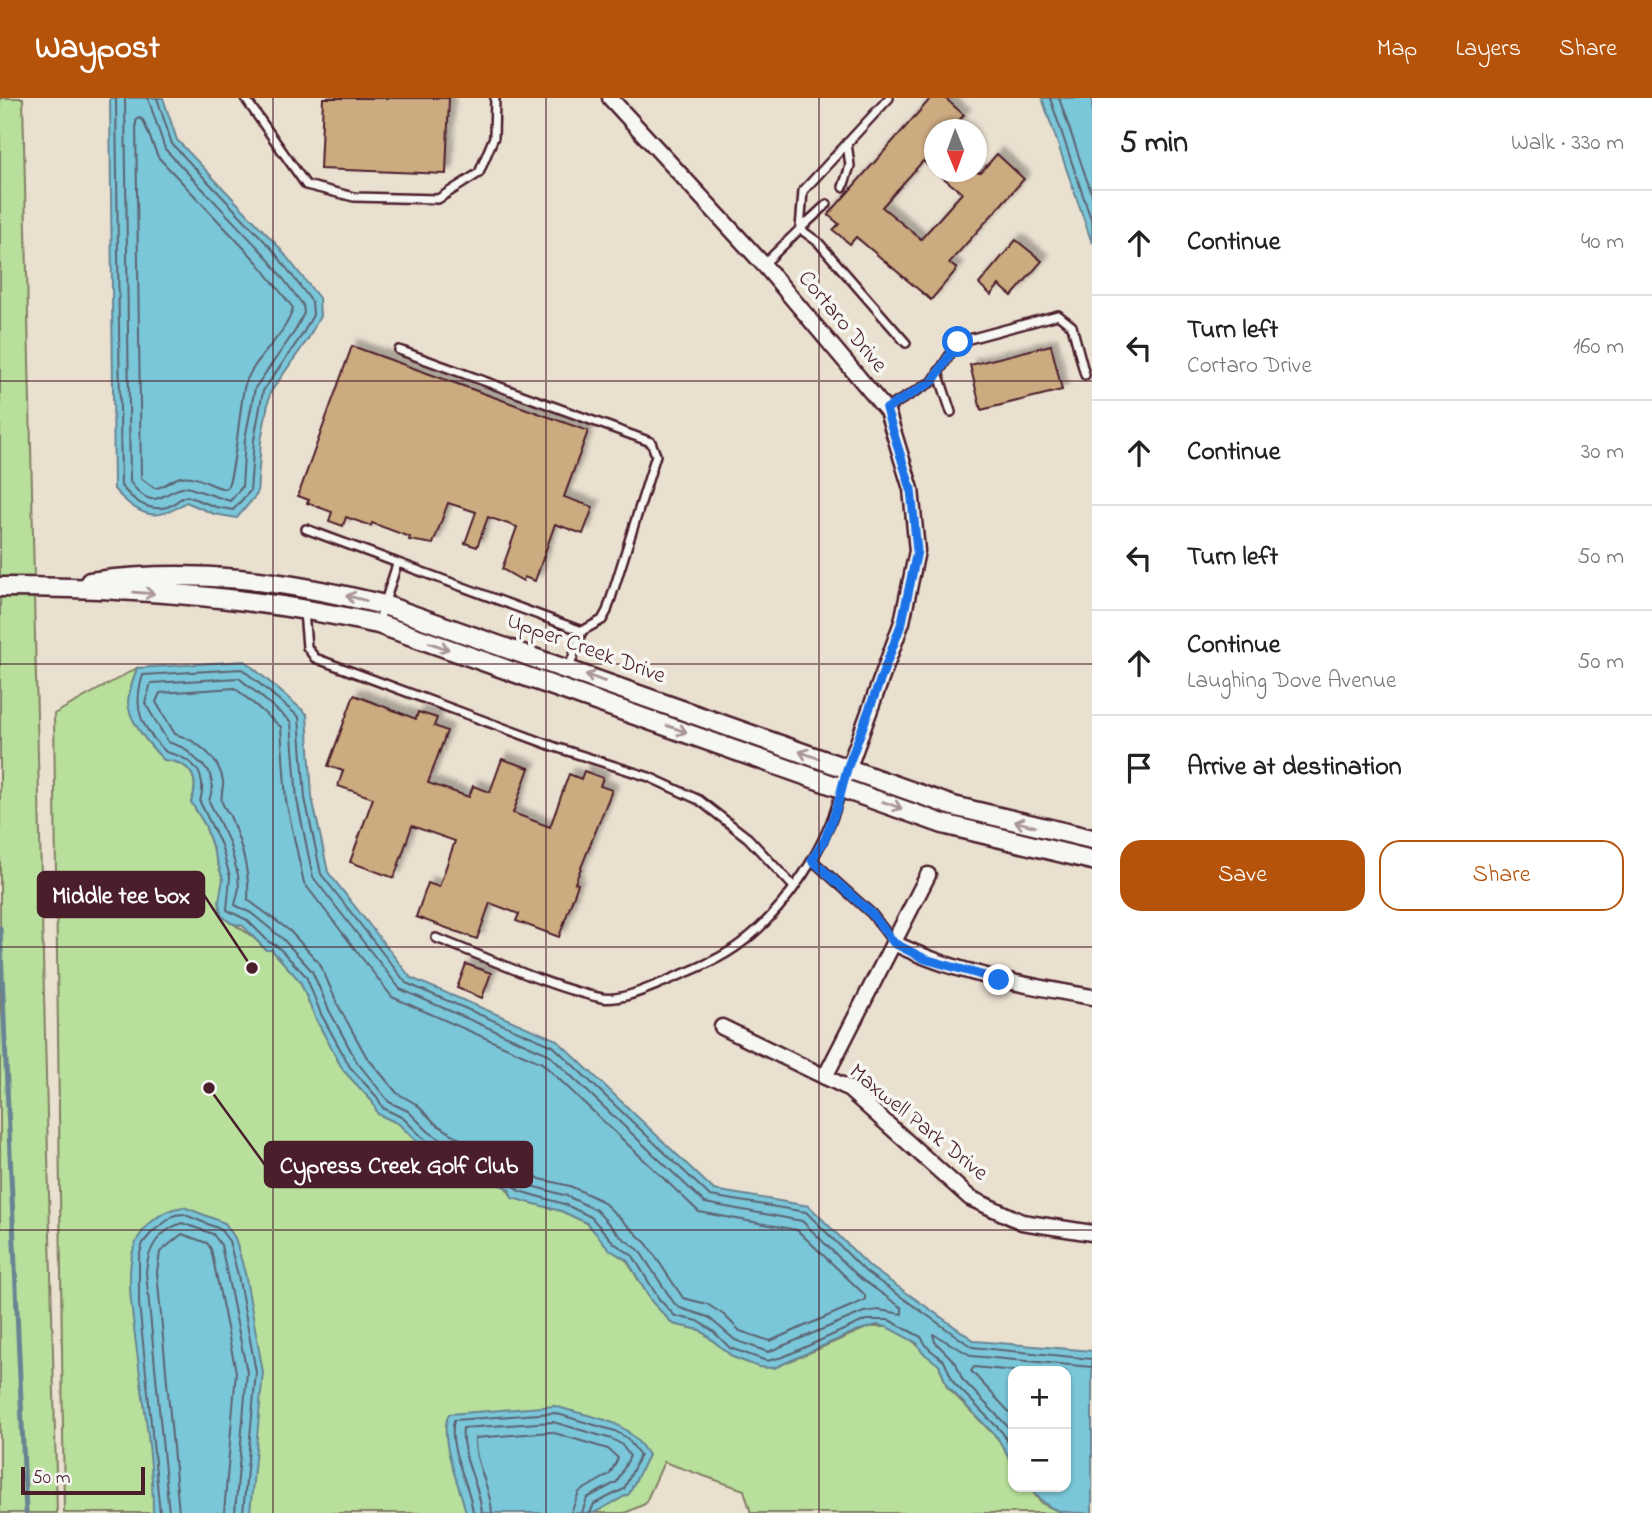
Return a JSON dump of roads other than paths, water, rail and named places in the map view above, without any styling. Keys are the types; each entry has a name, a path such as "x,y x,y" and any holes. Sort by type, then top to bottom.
{"street":[{"name":"Cortaro Drive","path":"610,98 764,265 886,409 911,489 917,551 902,622 845,778"},
{"name":"Upper Creek Drive","path":"52,587 125,578 226,576 303,585 384,605 569,668 845,778 943,824 1092,860"},
{"name":"Upper Creek Drive","path":"0,587 52,587 305,608 378,624 845,778 1092,839"},
{"path":"825,1077 928,875"},
{"path":"894,943 925,959 999,980 1092,997"},
{"name":"Maxwell Park Drive","path":"722,1027 846,1087 970,1198 1022,1222 1092,1233"}],"lane":[{"path":"245,98 306,185 354,197 438,199 479,173 494,137 495,98"},
{"path":"800,229 803,191 889,98"},
{"path":"843,187 850,166 847,143"},
{"path":"764,265 827,204"},
{"path":"800,229 818,242 906,343"},
{"path":"886,409 933,381 958,342 1058,315 1072,326 1085,375"},
{"path":"399,350 651,442 656,455 607,611 603,620 582,631 569,668"},
{"path":"938,372 951,412"},
{"path":"306,529 397,565 582,631"},
{"path":"378,624 397,565"},
{"path":"305,608 306,638 315,658 555,747 649,777 699,800 748,838 793,886"},
{"path":"436,938 521,972 604,998 639,992 694,969 740,944 793,886 812,860 825,839 845,778"},
{"path":"812,860 872,914 894,943"}],"water":[{"path":"110,98 163,98 177,140 278,246 319,298 320,316 308,339 270,393 261,441 257,494 237,518 214,514 186,502 165,513 147,514 131,505 114,489"},
{"path":"1042,98 1092,98 1092,243"},
{"path":"245,661 307,714 312,797 328,872 411,978 557,1040 714,1190 809,1206 870,1267 975,1341 1092,1351 1092,1513 1056,1510 1034,1492 1071,1492 1071,1366 1008,1366 1008,1456 997,1437 947,1386 939,1365 922,1352 917,1343 887,1327 877,1325 856,1331 774,1368 759,1367 733,1357 700,1330 673,1324 652,1302 627,1260 610,1250 587,1223 561,1211 512,1198 509,1189 481,1175 464,1173 419,1144 399,1124 378,1114 372,1101 343,1070 315,1017 300,981 272,950 266,950 243,926 231,923 221,915 219,901 223,879 205,825 191,802 194,779 187,768 164,760 159,755 141,733 129,709 128,701 137,668"},
{"path":"184,1207 225,1223 235,1238 245,1273 263,1372 250,1513 153,1513 149,1446 131,1306 132,1255 138,1238 150,1223 166,1212"},
{"path":"555,1406 608,1421 629,1432 639,1442 648,1455 629,1494 594,1513 466,1513 448,1449 446,1424 449,1414"}],"waterway":[{"path":"0,928 26,1513"}],"place":[{"name":"Middle tee box","path":"252,968"},
{"name":"Cypress Creek Golf Club","path":"209,1088"}]}
